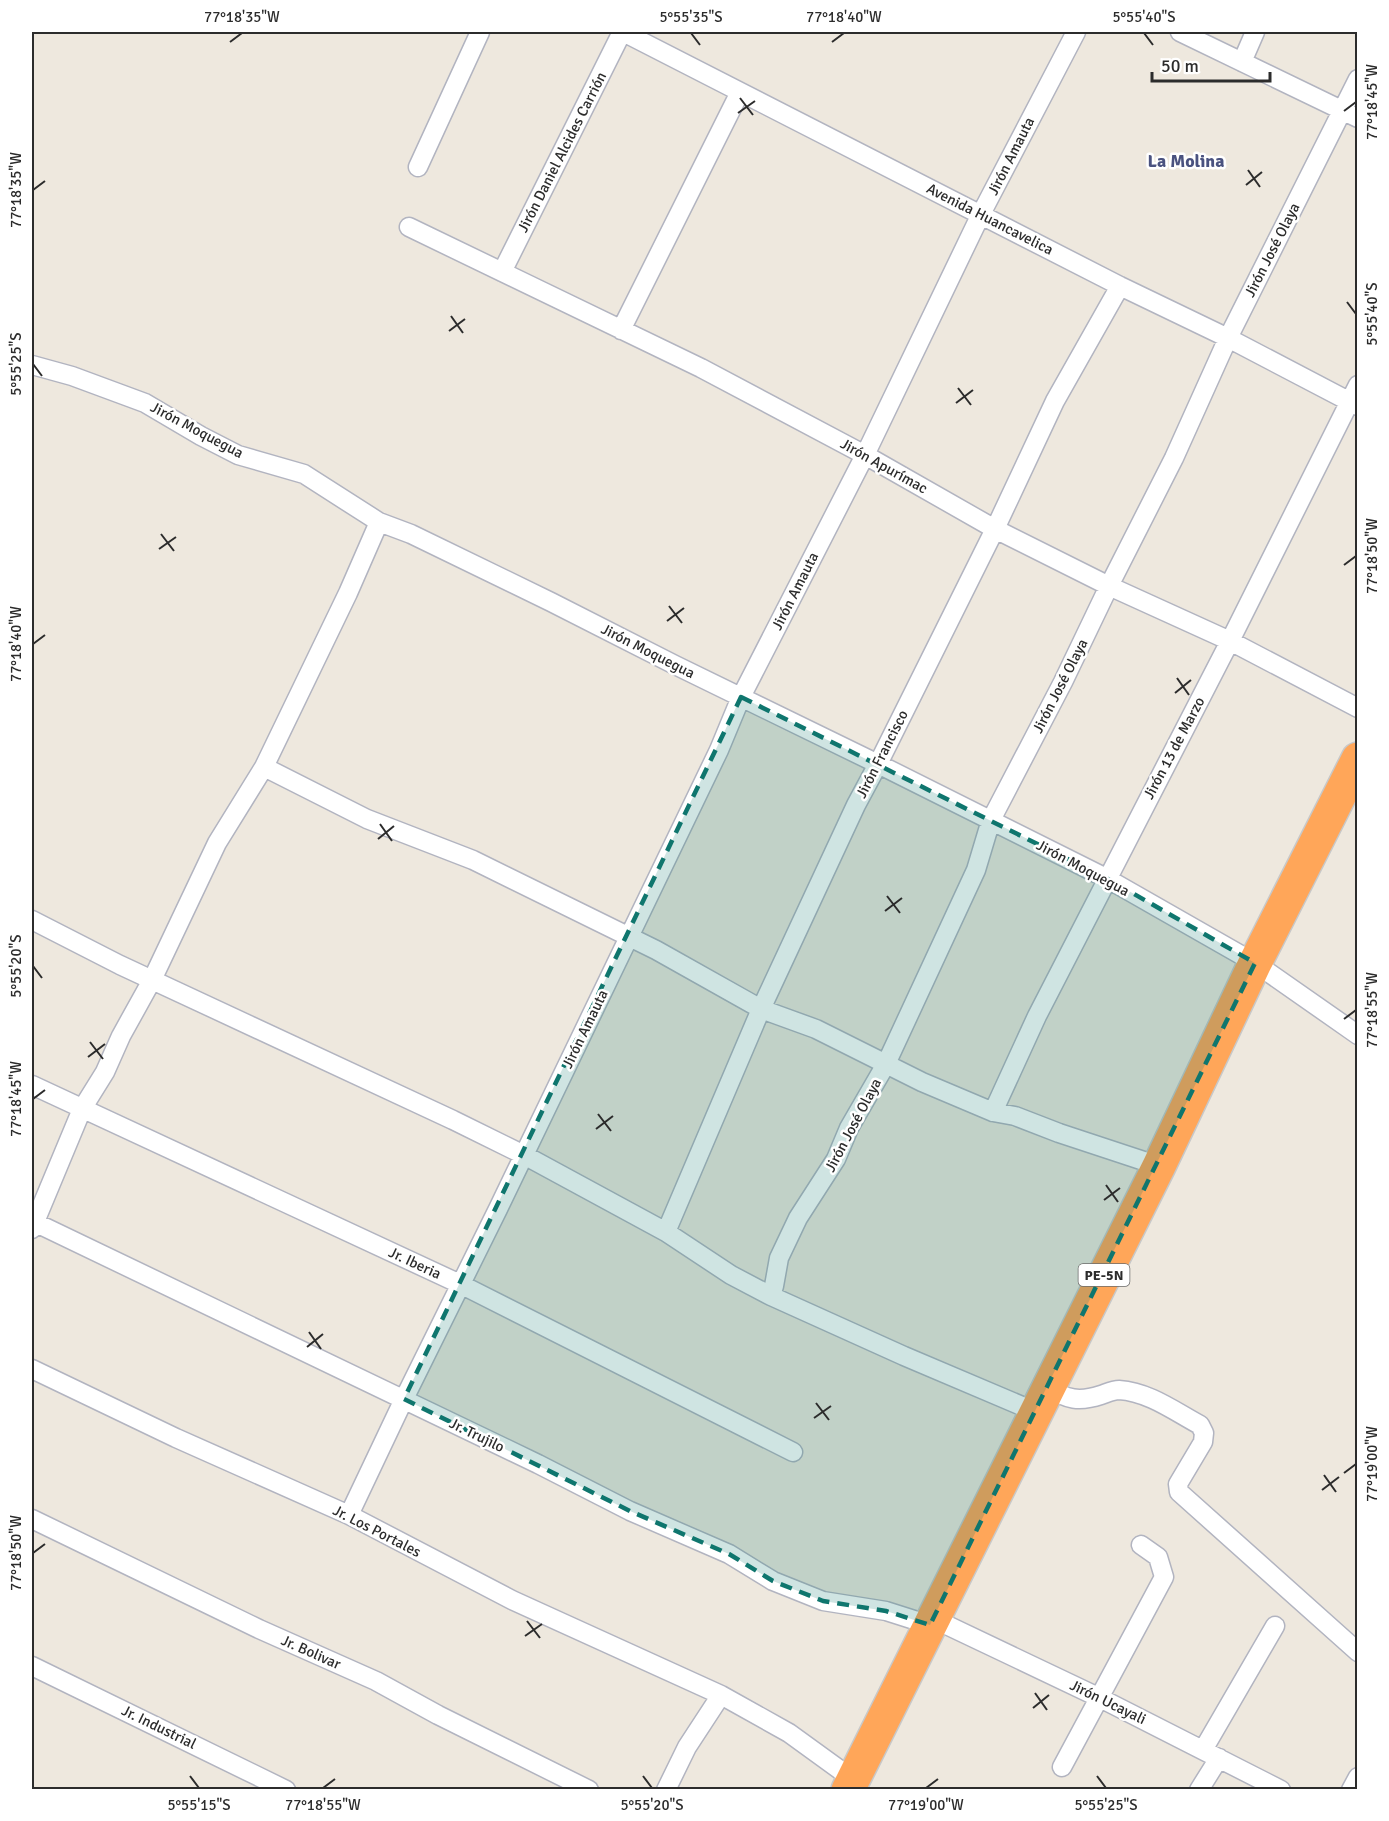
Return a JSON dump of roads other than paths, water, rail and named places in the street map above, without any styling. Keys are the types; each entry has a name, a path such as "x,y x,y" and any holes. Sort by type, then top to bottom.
{"highway":[{"name":"PE-5N","path":"856,1786 932,1622 1159,1166 1255,963 1358,759"}],"street":[{"path":"418,167 480,32"},
{"name":"Avenida Huancavelica","path":"623,32 1354,404"},
{"name":"Jirón Daniel Alcides Carrión","path":"502,272 623,32"},
{"name":"Jirón Amauta","path":"349,1515 630,936 719,750 741,697 865,454 981,214 1076,32"},
{"path":"1179,32 1350,114"},
{"path":"1242,62 1255,32"},
{"name":"Jirón José Olaya","path":"771,1296 779,1258 798,1218 836,1159 849,1128 886,1064 976,870 991,820 1063,682 1174,458 1228,338 1350,114 1358,79"},
{"path":"621,330 740,92"},
{"name":"Jirón Apurímac","path":"409,227 711,374 865,454 995,529 1109,586 1230,641 1358,708"},
{"name":"Jirón Francisco","path":"666,1232 761,1009 856,805 995,529 1055,401 1120,286"},
{"name":"Jirón Moquegua","path":"32,365 72,376 146,403 238,455 304,474 379,522 411,534 551,602 1106,878 1255,963 1358,1035"},
{"name":"Jirón 13 de Marzo","path":"993,1112 1037,1016 1106,878 1354,404 1358,385"},
{"path":"32,1224 82,1110 105,1072 121,1036 152,980 217,843 264,767 348,593 379,522"},
{"path":"264,767 367,819 472,860 630,936 761,1009 816,1029 922,1082 993,1112 1015,1116 1159,1166"},
{"path":"32,920 152,980 524,1155 666,1232 731,1275 771,1296 904,1356 1042,1400 1060,1396 1077,1399 1094,1397 1116,1390 1144,1395 1200,1425 1204,1433 1203,1442 1178,1484 1179,1492 1358,1652"},
{"name":"Jr. Iberia","path":"32,1085 460,1284 793,1452"},
{"name":"Jr. Trujilo","path":"32,1224 404,1399 630,1511 729,1554 773,1581 823,1601 886,1611 932,1622"},
{"name":"Jr. Los Portales","path":"32,1370 176,1438 349,1515 512,1600 721,1695 789,1733 856,1786"},
{"name":"Jr. Bolivar","path":"32,1519 259,1629 376,1681 438,1715 589,1790"},
{"path":"1062,1767 1164,1577 1158,1557 1142,1545"},
{"name":"Jirón Ucayali","path":"932,1622 1100,1698 1281,1790"},
{"path":"1199,1790 1211,1754 1275,1626"},
{"name":"Jr. Industrial","path":"32,1666 286,1790"},
{"path":"666,1790 687,1747 721,1695"},
{"path":"1351,1790 1358,1777"}],"district":[{"name":"La Molina","path":"1186,161"}]}
